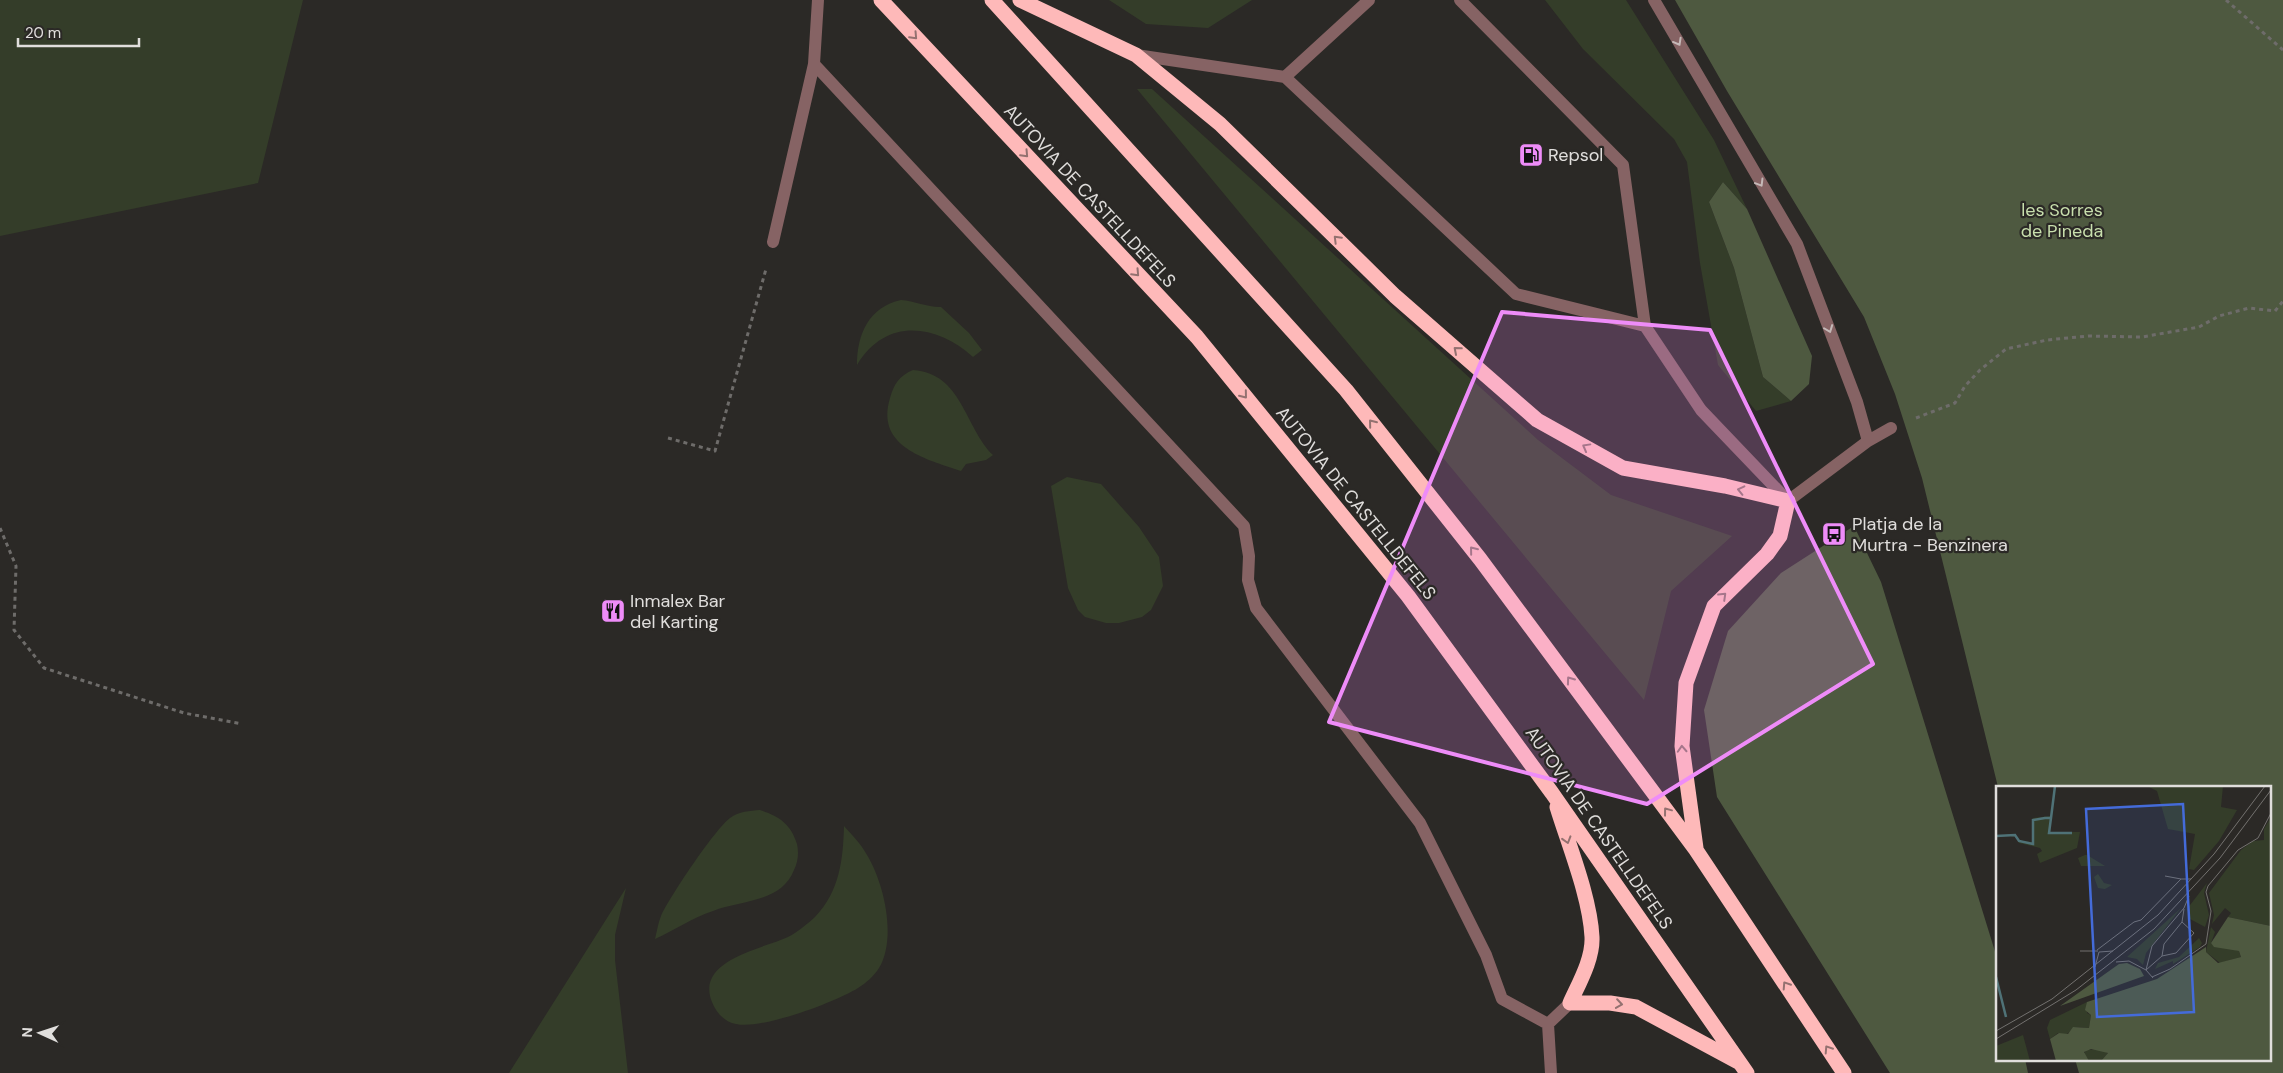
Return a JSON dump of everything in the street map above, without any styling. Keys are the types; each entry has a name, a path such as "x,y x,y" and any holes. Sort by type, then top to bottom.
{"highway":[{"name":"AUTOVIA DE CASTELLDEFELS","path":"881,0 1197,337 1408,596 1552,793 1744,1068"},
{"path":"992,0 1346,390 1480,559 1696,850 1844,1073"},
{"path":"1020,0 1136,55 1220,124 1395,296 1537,420 1623,468 1725,486 1788,501 1780,536 1767,554 1714,606 1686,682 1682,746 1696,850"},
{"path":"1552,793 1586,902 1592,939 1585,970 1570,1003 1610,1003 1636,1007 1744,1068"}],"lane":[{"path":"773,242 814,64 818,0"},
{"path":"1285,77 1369,0"},
{"path":"1460,0 1623,165 1645,326 1701,410 1788,501 1868,441 1891,428"},
{"path":"1654,0 1796,244 1857,402 1868,441"},
{"path":"1136,55 1285,77 1516,294 1645,326"},
{"path":"814,64 1244,526 1249,556 1248,580 1256,608 1420,823 1486,955 1502,999 1548,1024"},
{"path":"1551,1073 1548,1024 1570,1003"}],"path":[{"path":"2226,0 2283,50"},
{"path":"668,438 715,450 773,242"},
{"path":"1891,428 1955,403 1965,386 2006,349 2047,340 2088,336 2142,337 2199,327 2219,316 2248,308 2275,311 2283,301"},
{"path":"0,528 16,566 14,630 44,668 184,713 242,724"}],"highlighted area":[{"path":"1502,312 1710,330 1873,664 1647,804 1329,722"}],"green space":[{"path":"0,0 303,0 258,183 0,236"},
{"path":"1109,0 1252,0 1208,28 1146,24"},
{"path":"1545,0 1626,0 1714,140 1747,209 1723,182 1709,202 1734,268 1763,377 1791,401 1756,411 1718,365 1700,263 1687,162 1674,139 1583,49"},
{"name":"les Sorres de Pineda","path":"1675,0 2283,0 2283,1073 2079,1073 2075,1060 2270,1060 2270,786 1998,786 1922,478 1895,394 1864,317 1727,91"},
{"path":"1137,89 1152,89 1538,440 1611,495 1732,536 1671,591 1644,700"},
{"path":"1723,182 1747,209 1812,356 1809,384 1791,401 1763,377 1734,268 1709,202"},
{"path":"901,300 941,307 969,333 982,350 973,357 959,346 943,338 928,332 912,331 897,333 882,339 869,350 857,365 859,343 867,323 881,309"},
{"path":"913,370 929,373 942,381 952,391 961,403 984,444 993,455 986,460 966,464 961,471 919,456 897,439 890,428 887,415 890,398 898,381"},
{"path":"1067,477 1101,484 1139,527 1159,557 1163,586 1151,610 1142,617 1119,623 1106,623 1085,617 1078,610 1068,588 1051,486"},
{"path":"1854,526 1881,582 1996,955 1996,1060 2025,1060 2028,1073 1890,1073 1717,797 1704,710 1728,631 1781,573"},
{"path":"760,810 773,815 788,826 797,844 798,857 788,881 770,895 705,914 655,939 660,919 666,907 682,880 714,835 733,816"},
{"path":"844,826 867,855 879,880 883,895 888,926 884,956 879,968 870,979 858,988 798,1014 748,1025 728,1021 718,1013 712,1002 709,988 713,976 722,966 734,958 788,937 815,917 830,896 835,885 843,850"},
{"path":"626,888 615,935 615,960 628,1073 509,1073"}],"place":[{"name":"Repsol","path":"1531,155"},
{"name":"Platja de la Murtra - Benzinera","path":"1834,534"},
{"name":"Inmalex Bar del Karting","path":"613,611"}]}
